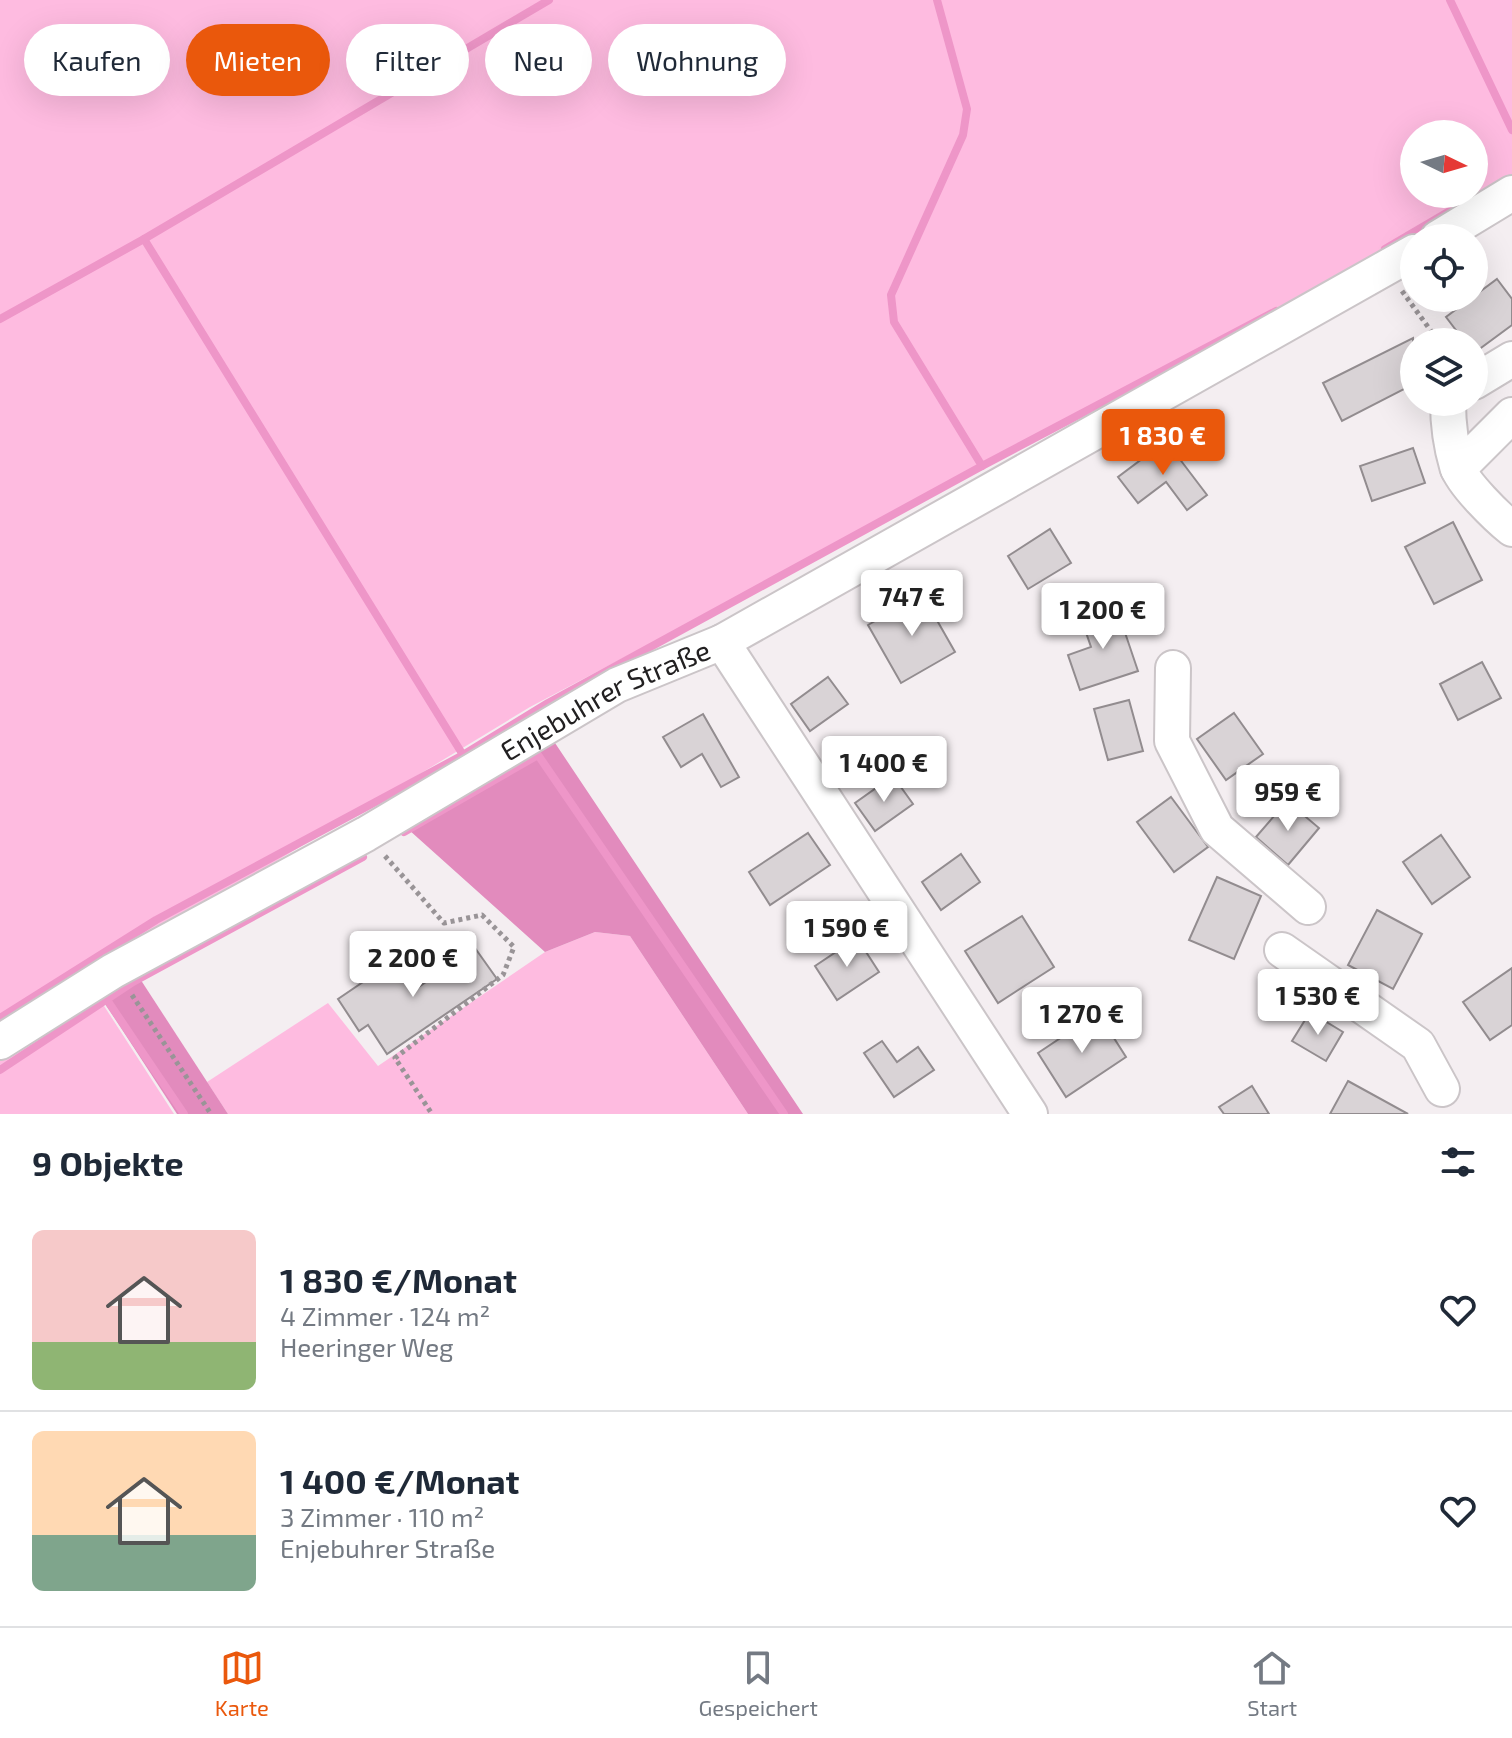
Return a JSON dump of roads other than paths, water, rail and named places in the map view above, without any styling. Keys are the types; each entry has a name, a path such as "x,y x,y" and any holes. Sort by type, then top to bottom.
{"street":[{"path":"1461,224 1512,193"},
{"path":"722,642 1400,261"},
{"path":"1488,374 1512,359"},
{"path":"1458,469 1512,415"},
{"path":"1448,416 1458,469 1494,515 1512,529"},
{"name":"Enjebuhrer Straße","path":"0,1042 113,971 366,834 617,685 722,642 1030,1114"},
{"path":"1173,668 1172,741 1217,829 1308,907"},
{"path":"1282,950 1418,1045 1442,1089"}],"waterway":[{"path":"0,319 144,239 549,0"},
{"path":"937,0 967,109 963,135 891,295 894,322 982,466"},
{"path":"1450,0 1512,130"},
{"path":"1385,249 1455,208"},
{"path":"144,239 463,755"},
{"path":"0,1018 156,920 463,755 548,703 982,466 1276,311"},
{"path":"404,832 538,755 784,1114"},
{"path":"0,1070 133,982 363,857"},
{"path":"107,1000 184,1114"}]}
